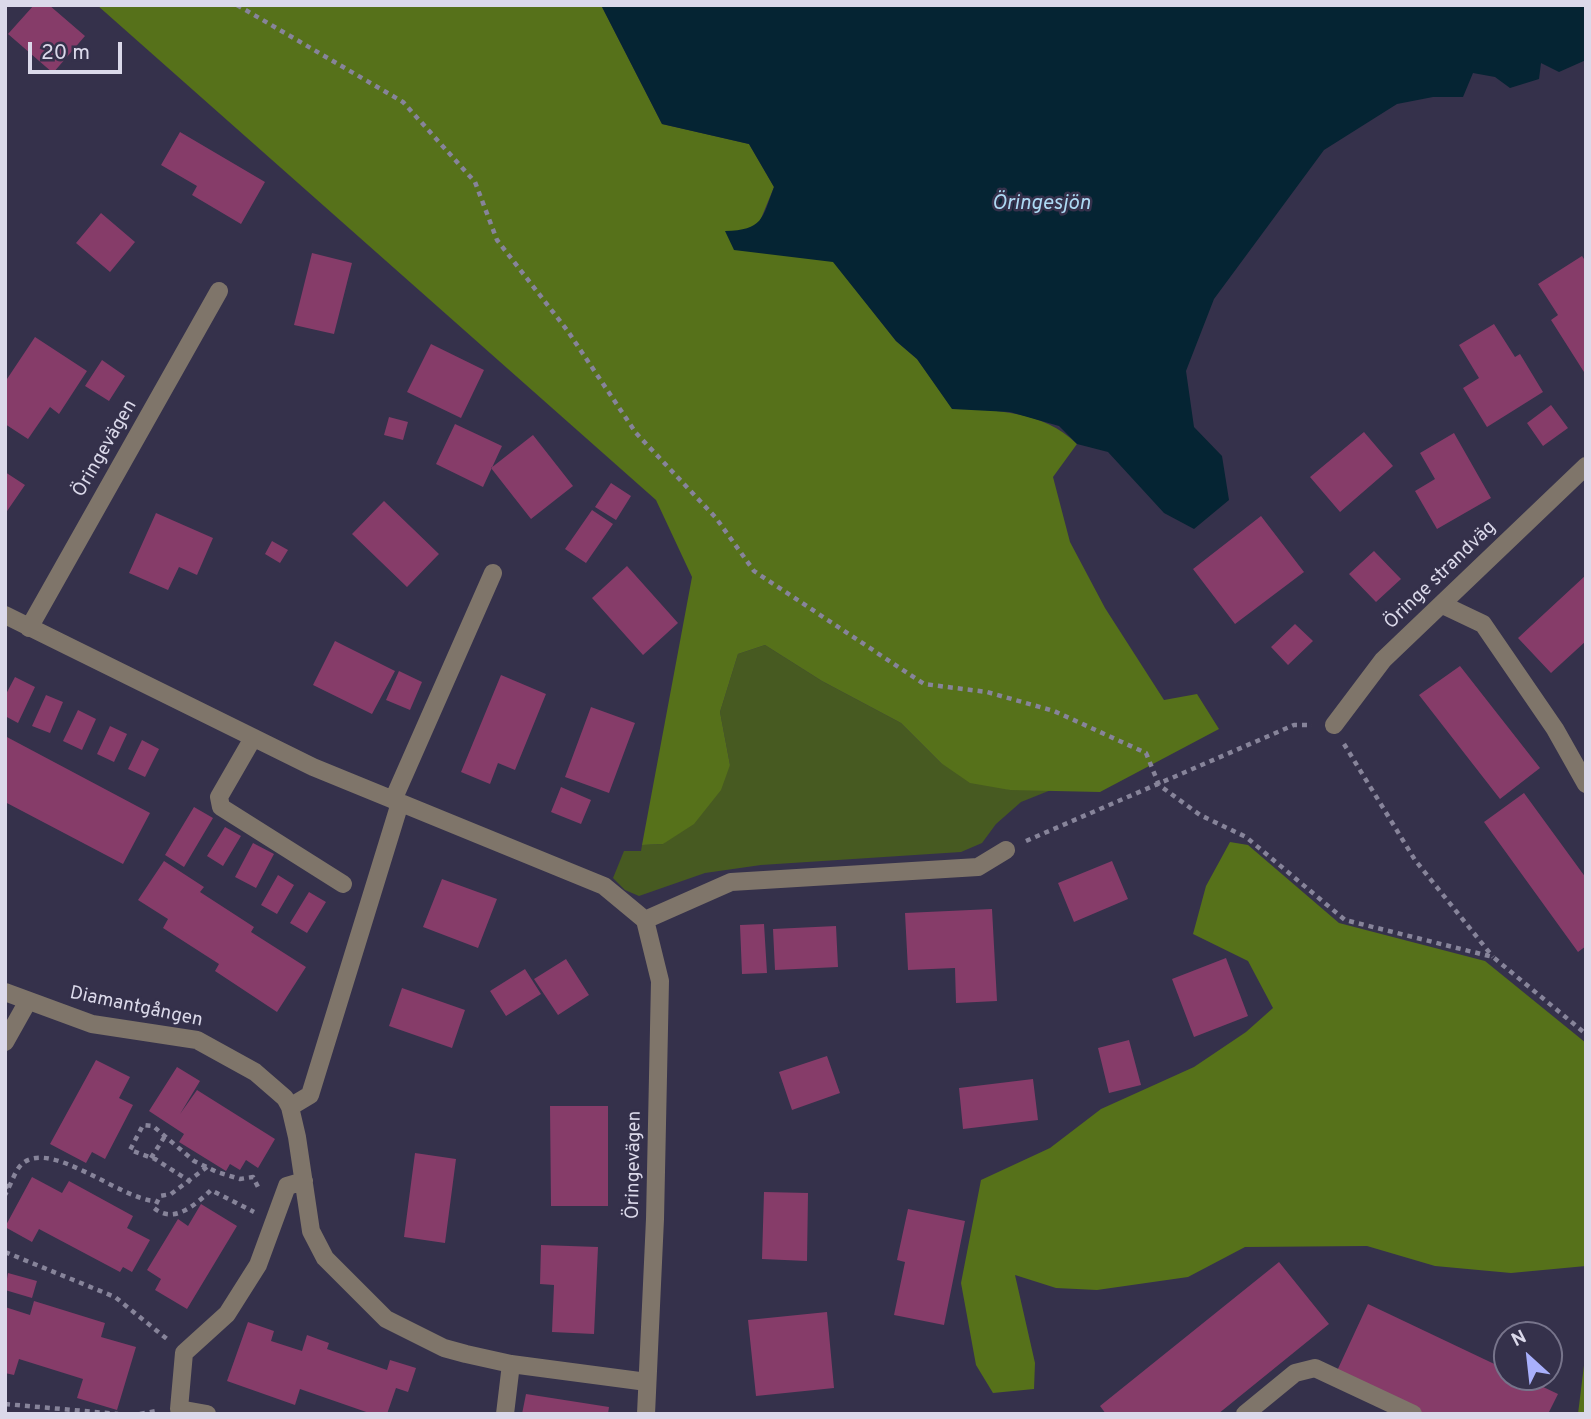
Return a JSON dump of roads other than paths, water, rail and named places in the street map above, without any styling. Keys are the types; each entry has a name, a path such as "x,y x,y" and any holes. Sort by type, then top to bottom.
{"street":[{"name":"Öringevägen","path":"219,291 13,622 253,737 396,801 604,886 645,920 660,981 646,1414"},
{"name":"Öringe strandväg","path":"1334,725 1383,660 1586,466"},
{"path":"493,573 396,801 310,1095 290,1107 311,1231 325,1258 386,1319 444,1348 511,1364 647,1382"},
{"path":"1443,605 1483,624 1555,729 1586,784"},
{"path":"253,737 219,797 221,807 343,884"},
{"path":"645,920 731,882 978,867 1006,850"},
{"name":"Diamantgången","path":"5,992 92,1024 197,1040 255,1072 285,1098 290,1107"},
{"path":"5,1042 28,1001"},
{"path":"207,1414 179,1409 184,1353 228,1314 258,1265 287,1186 304,1181"},
{"path":"505,1414 511,1364"},
{"path":"1245,1414 1295,1373 1315,1368 1413,1414"}],"water":[{"name":"Öringesjön","path":"601,5 1586,5 1586,60 1559,72 1541,63 1539,79 1510,88 1495,77 1473,73 1463,97 1433,97 1397,104 1324,150 1214,299 1186,371 1194,427 1222,456 1229,500 1194,529 1164,513 1108,452 1077,444 1059,426 1010,412 952,409 917,359 896,341 833,262 734,250 725,231 747,228 759,221 774,187 749,144 662,124"}]}
